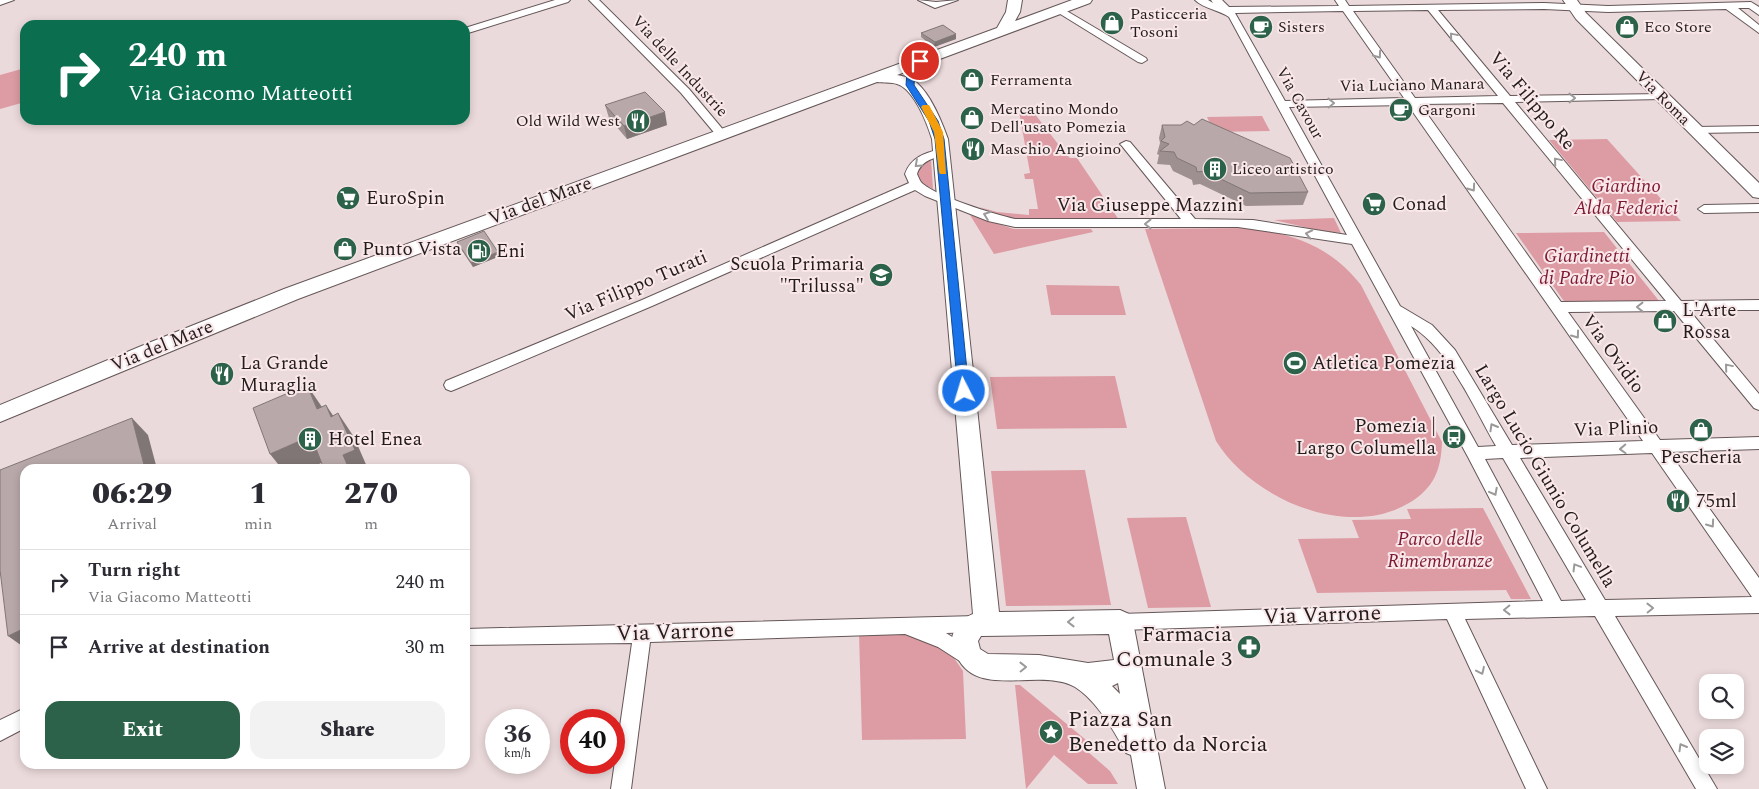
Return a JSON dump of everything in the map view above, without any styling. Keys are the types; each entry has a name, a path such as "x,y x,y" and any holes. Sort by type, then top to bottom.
{"street":[{"path":"0,2 9,0"},
{"path":"470,29 565,0"},
{"name":"Via delle Industrie","path":"594,0 684,91 721,134"},
{"path":"923,0 935,5 953,0"},
{"name":"Via del Mare","path":"0,414 285,296 1002,31 1016,12 1064,8 1085,0"},
{"path":"1200,0 1230,13 1345,8 1551,13 1572,4"},
{"name":"Via Cavour","path":"1216,0 1230,13 1396,310"},
{"path":"1433,11 1458,3 1729,6 1751,3 1759,12"},
{"name":"Via Roma","path":"1572,4 1581,16 1759,193"},
{"path":"1729,6 1759,30"},
{"path":"1064,8 1142,60"},
{"name":"Via Ovidio","path":"1345,8 1759,592"},
{"name":"Via Filippo Re","path":"1433,11 1759,404"},
{"path":"910,85 911,74 920,61"},
{"path":"872,78 893,79 910,85 934,121 940,139 982,624 969,630 965,638 968,652 975,662 1001,667 1038,667 1081,676 1104,675 1128,666"},
{"name":"Via Luciano Manara","path":"1282,104 1662,96"},
{"path":"1696,130 1759,130"},
{"path":"1126,144 1192,224"},
{"path":"941,153 926,157 913,166 911,174 916,185 946,198"},
{"name":"Via Filippo Turati","path":"451,385 647,303 916,185"},
{"name":"Via Giuseppe Mazzini","path":"946,198 987,216 1022,224 1257,224 1358,240"},
{"path":"1704,209 1759,208"},
{"path":"1556,307 1759,305"},
{"path":"1396,310 1556,609"},
{"name":"Largo Lucio Giunio Columella","path":"1396,310 1427,329 1445,348 1707,789"},
{"name":"Via Plinio","path":"1474,453 1759,443"},
{"name":"Via Varrone","path":"470,637 1120,622 1452,611 1759,606"},
{"path":"1452,611 1537,789"},
{"path":"1120,622 1148,776"},
{"name":"Via Varrone","path":"886,626 934,637 954,646 975,662"},
{"path":"621,789 642,634"},
{"path":"1081,676 1104,694 1120,715 1148,776"},
{"path":"0,731 20,720"}],"green space":[{"path":"20,69 20,103 0,109 0,75"},
{"path":"1031,109 1065,153 1070,158 1077,158 1119,220 1028,221 1005,218 979,207 997,212 1029,215 1029,209 1038,209 1033,179 1025,179 1024,174 1030,173 1019,111"},
{"path":"1262,116 1270,131 1214,132 1207,117"},
{"name":"Giardino Alda Federici","path":"1607,139 1681,221 1617,222 1549,140"},
{"path":"931,159 933,189 922,183 917,177 919,169"},
{"path":"970,215 1014,229 1091,229 1093,232 994,254"},
{"path":"1334,218 1341,233 1321,231 1274,220"},
{"name":"Atletica Pomezia","path":"1250,228 1297,239 1325,252 1350,272 1361,285 1442,442 1440,461 1435,477 1425,491 1409,503 1384,513 1358,517 1330,515 1303,508 1277,496 1253,480 1232,462 1216,441 1145,229"},
{"name":"Giardinetti di Padre Pio","path":"1604,232 1660,302 1566,304 1516,233"},
{"path":"1046,285 1119,286 1126,315 1051,315"},
{"path":"1115,376 1127,428 997,429 990,377"},
{"path":"1085,470 1111,605 1006,606 991,471"},
{"name":"Parco delle Rimembranze","path":"1483,508 1531,599 1511,599 1506,590 1317,593 1298,539 1359,538 1352,520 1411,519 1407,509"},
{"path":"1186,517 1211,607 1148,608 1127,518"},
{"path":"859,633 911,633 949,651 963,671 966,739 862,740"},
{"name":"Piazza San Benedetto da Norcia","path":"1015,685 1020,685 1092,745 1087,751 1110,771 1118,784 1088,784 1054,755 1026,789"}],"building":[{"path":"943,25 956,34 935,42 921,33"},
{"path":"645,92 665,112 624,126 605,105"},
{"path":"1202,119 1290,158 1308,192 1250,193 1204,171 1197,172 1196,167 1177,158 1174,152 1160,151 1169,144 1161,141 1165,137 1162,125 1181,125 1187,121 1194,125"},
{"name":"Eni","path":"484,231 498,252 471,263 457,242"},
{"path":"307,385 317,409 326,405 331,417 338,413 355,450 343,455 347,464 322,464 311,436 270,454 253,408"},
{"path":"132,418 144,464 20,464 20,630 8,636 0,570 0,470"}],"slow traffic":[{"path":"926,107 938,132 943,172"}],"place":[{"name":"Pasticceria Tosoni","path":"1112,23"},
{"name":"Sisters","path":"1261,27"},
{"name":"Eco Store","path":"1627,27"},
{"name":"Ferramenta","path":"972,80"},
{"name":"Gargoni","path":"1401,110"},
{"name":"Mercatino Mondo Dell'usato Pomezia","path":"972,118"},
{"name":"Old Wild West","path":"638,121"},
{"name":"Maschio Angioino","path":"973,149"},
{"name":"Liceo artistico","path":"1215,169"},
{"name":"EuroSpin","path":"348,198"},
{"name":"Conad","path":"1374,204"},
{"name":"Punto Vista","path":"345,249"},
{"name":"Eni","path":"479,251"},
{"name":"Scuola Primaria \"Trilussa\"","path":"881,275"},
{"name":"L'Arte Rossa","path":"1665,321"},
{"name":"Atletica Pomezia","path":"1295,363"},
{"name":"La Grande Muraglia","path":"222,374"},
{"name":"Pescheria","path":"1701,430"},
{"name":"Pomezia | Largo Columella","path":"1454,437"},
{"name":"Hotel Enea","path":"310,439"},
{"name":"75ml","path":"1678,501"},
{"name":"Farmacia Comunale 3","path":"1249,647"},
{"name":"Piazza San Benedetto da Norcia","path":"1051,732"}],"route":[{"path":"920,61 911,74 910,85 934,121 940,139 964,391"}]}
